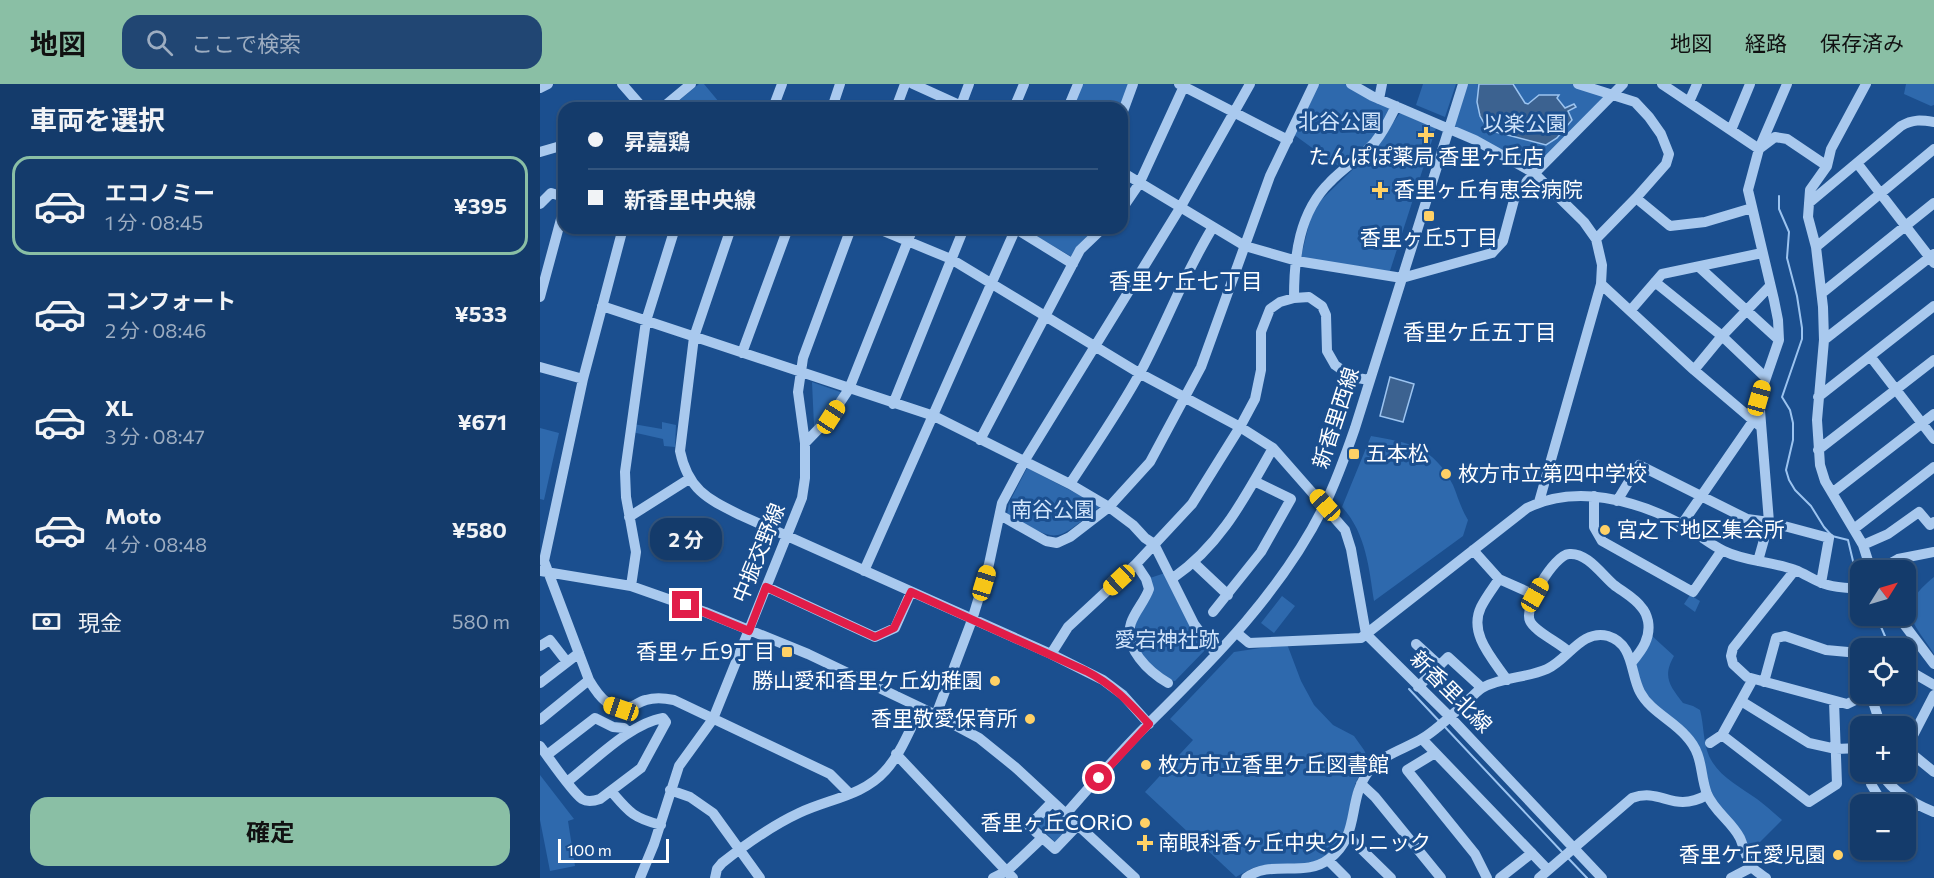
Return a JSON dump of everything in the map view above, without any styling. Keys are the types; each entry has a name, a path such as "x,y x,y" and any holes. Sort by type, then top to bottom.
{"street":[{"path":"540,88 548,84"},
{"path":"622,84 638,102"},
{"path":"669,102 691,84"},
{"path":"775,102 782,84"},
{"path":"834,102 840,84"},
{"path":"898,102 905,84"},
{"path":"913,84 951,102"},
{"path":"964,102 969,84"},
{"path":"1016,102 1024,84"},
{"path":"1070,102 1078,84"},
{"path":"1126,102 1133,84"},
{"path":"936,714 972,620 989,564 1002,503 1025,460 1180,208 1250,84"},
{"path":"1000,516 1046,541 1057,543 1070,537 1109,507 1150,462 1201,367 1270,176 1314,84"},
{"path":"1351,84 1379,99 1449,127 1534,173 1584,222 1596,239 1602,265 1601,284 1539,502"},
{"path":"1379,99 1382,84"},
{"name":"新香里西線","path":"1065,815 1237,633 1265,599 1325,505 1348,449 1463,84"},
{"path":"1578,84 1635,102 1661,134 1669,154 1666,164 1596,239"},
{"path":"1128,176 1245,246 1297,261 1402,279 1492,253 1503,241 1514,200 1534,173 1623,84"},
{"path":"1662,84 1759,149"},
{"path":"1689,102 1697,84"},
{"path":"1731,130 1750,84"},
{"path":"1758,561 1769,522 1757,424 1759,398 1779,340 1778,321 1748,190 1759,149 1787,84"},
{"path":"1866,84 1831,148 1827,166 1810,190 1808,217 1816,247 1822,293 1824,340 1818,397 1820,465 1825,481 1855,528 1868,560"},
{"path":"1128,200 1139,184 1183,85 1288,140"},
{"path":"1294,298 1302,225 1316,197 1330,181 1375,142 1396,106"},
{"path":"1809,203 1901,126 1910,121 1934,122"},
{"path":"1759,149 1775,137 1787,139 1827,166"},
{"path":"540,152 558,147"},
{"path":"1816,247 1934,149"},
{"path":"1824,340 1932,258 1857,163"},
{"path":"540,204 551,193 558,195"},
{"path":"1636,198 1670,226 1705,222 1752,208"},
{"path":"1822,293 1934,203"},
{"path":"1070,484 1139,373 1166,322 1201,246 1213,227"},
{"path":"540,297 558,230"},
{"path":"621,234 583,379 543,574 589,680 596,693 607,704 621,709 646,700 663,698 674,700 830,774 850,794"},
{"path":"631,586 636,552 626,497 625,472 646,321 673,234"},
{"path":"729,234 694,337 680,451 689,479 707,498 786,537 1051,654 1103,680 1123,695 1149,724"},
{"path":"742,353 786,234"},
{"name":"中振交野線","path":"640,878 661,825 679,766 713,719 802,498 806,443 798,392 801,372 809,336 849,234"},
{"path":"892,234 951,260 1139,373 1240,427 1273,448 1345,530 1351,549 1366,634"},
{"path":"806,443 831,417 849,389 910,234"},
{"path":"893,404 962,234"},
{"path":"864,571 1013,234"},
{"path":"1026,234 1073,264"},
{"path":"980,440 1080,250 1097,234"},
{"path":"1630,311 1662,274 1762,253"},
{"path":"1699,267 1779,340"},
{"path":"1655,282 1722,336 1765,377"},
{"path":"1601,284 1694,370 1757,424"},
{"path":"1694,370 1722,336 1770,286"},
{"path":"1051,654 1068,627 1136,564 1192,504 1255,399 1261,370 1261,332 1270,309 1280,302 1309,297 1322,306 1326,315 1327,351 1335,365 1352,377 1369,381"},
{"path":"602,306 934,416 1070,484 1109,507 1154,544 1194,624 1216,654"},
{"path":"1818,397 1934,306"},
{"path":"1870,356 1934,439"},
{"path":"1818,450 1934,360"},
{"path":"540,367 583,379"},
{"path":"1832,493 1934,414"},
{"path":"1682,524 1757,424"},
{"path":"1173,578 1194,563 1228,524 1273,448"},
{"path":"1617,501 1639,465 1747,519 1769,522 1829,538 1821,583"},
{"path":"1855,528 1934,467"},
{"path":"629,517 689,479"},
{"path":"1213,612 1261,552 1291,499 1254,481"},
{"path":"1237,633 1249,643 1361,638 1527,508 1539,502 1563,496 1594,496 1656,513 1682,524 1722,550 1740,558 1795,570 1834,587 1850,588"},
{"path":"1594,496 1594,527 1602,541 1693,592 1722,550"},
{"path":"1863,545 1888,534 1919,513 1930,525 1934,522"},
{"path":"1473,550 1499,579 1535,595"},
{"path":"1896,560 1934,552"},
{"path":"1569,652 1559,642 1538,630 1530,621 1528,609 1552,565 1561,556 1570,553 1594,565 1644,610 1648,622 1648,635 1644,646 1632,662"},
{"path":"1194,563 1228,595"},
{"path":"1136,564 1146,579 1149,590 1131,623 1132,640 1143,664 1168,683"},
{"path":"1795,570 1733,648 1731,656 1733,664 1747,677 1834,701 1850,703"},
{"path":"543,574 631,586 705,612 808,654 936,714 980,738 1135,878"},
{"path":"1499,579 1480,608 1478,630 1480,641 1507,680"},
{"path":"766,587 875,637 894,628 911,592"},
{"path":"1907,626 1934,664"},
{"name":"新香里北線","path":"1366,634 1418,687 1444,721 1568,853 1602,878"},
{"path":"1246,878 1275,868 1295,869 1318,865 1328,860 1349,837 1361,784 1377,763 1422,739 1482,688 1546,670 1558,663 1581,641 1595,635 1608,636 1619,642 1628,652 1641,694 1654,709 1685,735 1698,752 1707,795 1739,836 1752,867 1766,878"},
{"path":"1710,743 1722,735 1741,701 1758,680 1776,638 1785,636 1826,650 1850,652"},
{"path":"540,646 550,640 567,662"},
{"path":"1416,644 1440,666"},
{"path":"540,683 579,653"},
{"path":"1418,687 1448,657 1482,688"},
{"path":"1916,675 1934,685"},
{"path":"540,720 589,680"},
{"path":"1916,729 1934,695"},
{"path":"1741,701 1809,743 1836,749 1850,748"},
{"path":"1722,735 1809,802 1837,784 1834,701"},
{"path":"715,878 717,868 722,863 773,826 800,812 873,783 886,770 921,708"},
{"path":"567,782 629,733 637,726 663,718 666,722 641,768 600,799 584,800 567,782 544,751 596,718 613,728 624,728 629,733"},
{"path":"1422,739 1548,870"},
{"path":"1435,753 1407,770 1475,854 1486,878"},
{"path":"896,754 1010,874"},
{"path":"1916,757 1934,771"},
{"path":"1877,794 1871,784 1874,776 1880,772 1889,786 1901,794"},
{"path":"1361,784 1375,797 1441,878"},
{"path":"670,790 690,797 713,813 760,878"},
{"path":"611,791 640,820 661,825"},
{"path":"1539,878 1632,798 1642,794 1652,795 1680,803 1695,801 1707,795"},
{"path":"1052,802 1029,826 1055,849 1077,826"},
{"path":"1917,805 1934,812"},
{"path":"1349,837 1391,878"},
{"path":"993,878 1010,874 1042,838"},
{"path":"1500,878 1532,853"},
{"path":"1328,860 1346,878"},
{"path":"1731,878 1752,867"}],"green space":[{"path":"699,84 704,84 719,102 677,102"},
{"path":"1081,84 1131,84 1124,102 1073,102"},
{"name":"北谷公園","path":"1316,84 1347,84 1393,107 1380,132 1343,167 1333,163 1293,134"},
{"path":"1423,84 1456,84 1445,117 1416,105"},
{"name":"以楽公園","path":"1463,84 1575,84 1611,96 1534,173 1449,127"},
{"path":"1906,84 1934,84 1934,105 1931,106 1904,94"},
{"path":"1400,113 1436,128 1389,274 1301,257 1310,220 1318,203 1375,148"},
{"path":"1033,234 1093,234 1072,257"},
{"path":"812,382 843,393 822,424 814,426"},
{"path":"662,422 676,425 675,447 664,446 663,439 632,432 633,424 662,429"},
{"path":"540,428 559,433 544,500 540,499"},
{"path":"1371,436 1409,444 1429,454 1453,485 1468,520 1463,536 1374,601 1361,539 1342,507"},
{"name":"南谷公園","path":"1027,468 1101,506 1064,533 1048,535 1038,531 1007,515 1009,503"},
{"name":"愛宕神社跡","path":"1165,573 1208,647 1175,681 1155,669 1145,659 1138,648 1136,637 1138,615 1150,578"},
{"path":"1934,577 1934,654 1916,626 1916,596"},
{"path":"1690,595 1700,601 1695,612 1684,604"},
{"path":"1282,596 1295,606 1274,633 1261,623"},
{"path":"1651,635 1674,656 1670,663 1669,681 1683,703 1700,710 1706,745 1713,763 1730,780 1782,820 1750,852 1711,793 1701,750 1644,692 1635,662"},
{"path":"1287,644 1301,681 1314,705 1333,725 1354,736 1370,763 1356,782 1343,836 1331,854 1304,864 1260,866 1236,877 1145,792 1193,740 1170,719 1234,652"},
{"path":"540,775 574,819 568,821 575,866 550,871 540,820"},
{"path":"1046,812 1068,833 1057,844 1036,823"}],"shaded area":[{"path":"1479,84 1513,84 1528,104 1539,95 1559,95 1557,98 1565,108 1574,104 1576,107 1568,111 1572,120 1557,138 1546,145 1488,130 1480,116 1477,102"},
{"path":"1390,377 1414,384 1403,422 1380,416"}],"waterway":[{"path":"1779,196 1779,209 1789,232 1787,258 1797,296 1802,328 1802,339 1782,397 1790,410 1793,423 1793,440 1786,470 1795,490 1811,506 1824,527 1832,536 1848,540 1853,560"},
{"path":"1881,626 1886,638"},
{"path":"1409,689 1440,722"},
{"path":"1444,726 1563,853"},
{"path":"1567,857 1587,878"}],"place":[{"name":"たんぽぽ薬局 香里ヶ丘店","path":"1426,135"},
{"name":"香里ヶ丘有恵会病院","path":"1380,190"},
{"name":"香里ヶ丘5丁目","path":"1429,216"},
{"name":"五本松","path":"1354,454"},
{"name":"枚方市立第四中学校","path":"1446,474"},
{"name":"宮之下地区集会所","path":"1605,530"},
{"name":"香里ヶ丘9丁目","path":"787,652"},
{"name":"勝山愛和香里ケ丘幼稚園","path":"995,681"},
{"name":"香里敬愛保育所","path":"1030,719"},
{"name":"枚方市立香里ケ丘図書館","path":"1146,765"},
{"name":"香里ヶ丘CORiO","path":"1145,823"},
{"name":"南眼科香ヶ丘中央クリニック","path":"1145,843"},
{"name":"香里ケ丘愛児園","path":"1838,855"}],"district":[{"name":"香里ケ丘七丁目","path":"1186,281"},
{"name":"香里ケ丘五丁目","path":"1480,332"}],"route":[{"path":"686,605 749,631 766,587 875,637 894,628 911,592 1086,671 1123,695 1149,724 1099,778"}]}
